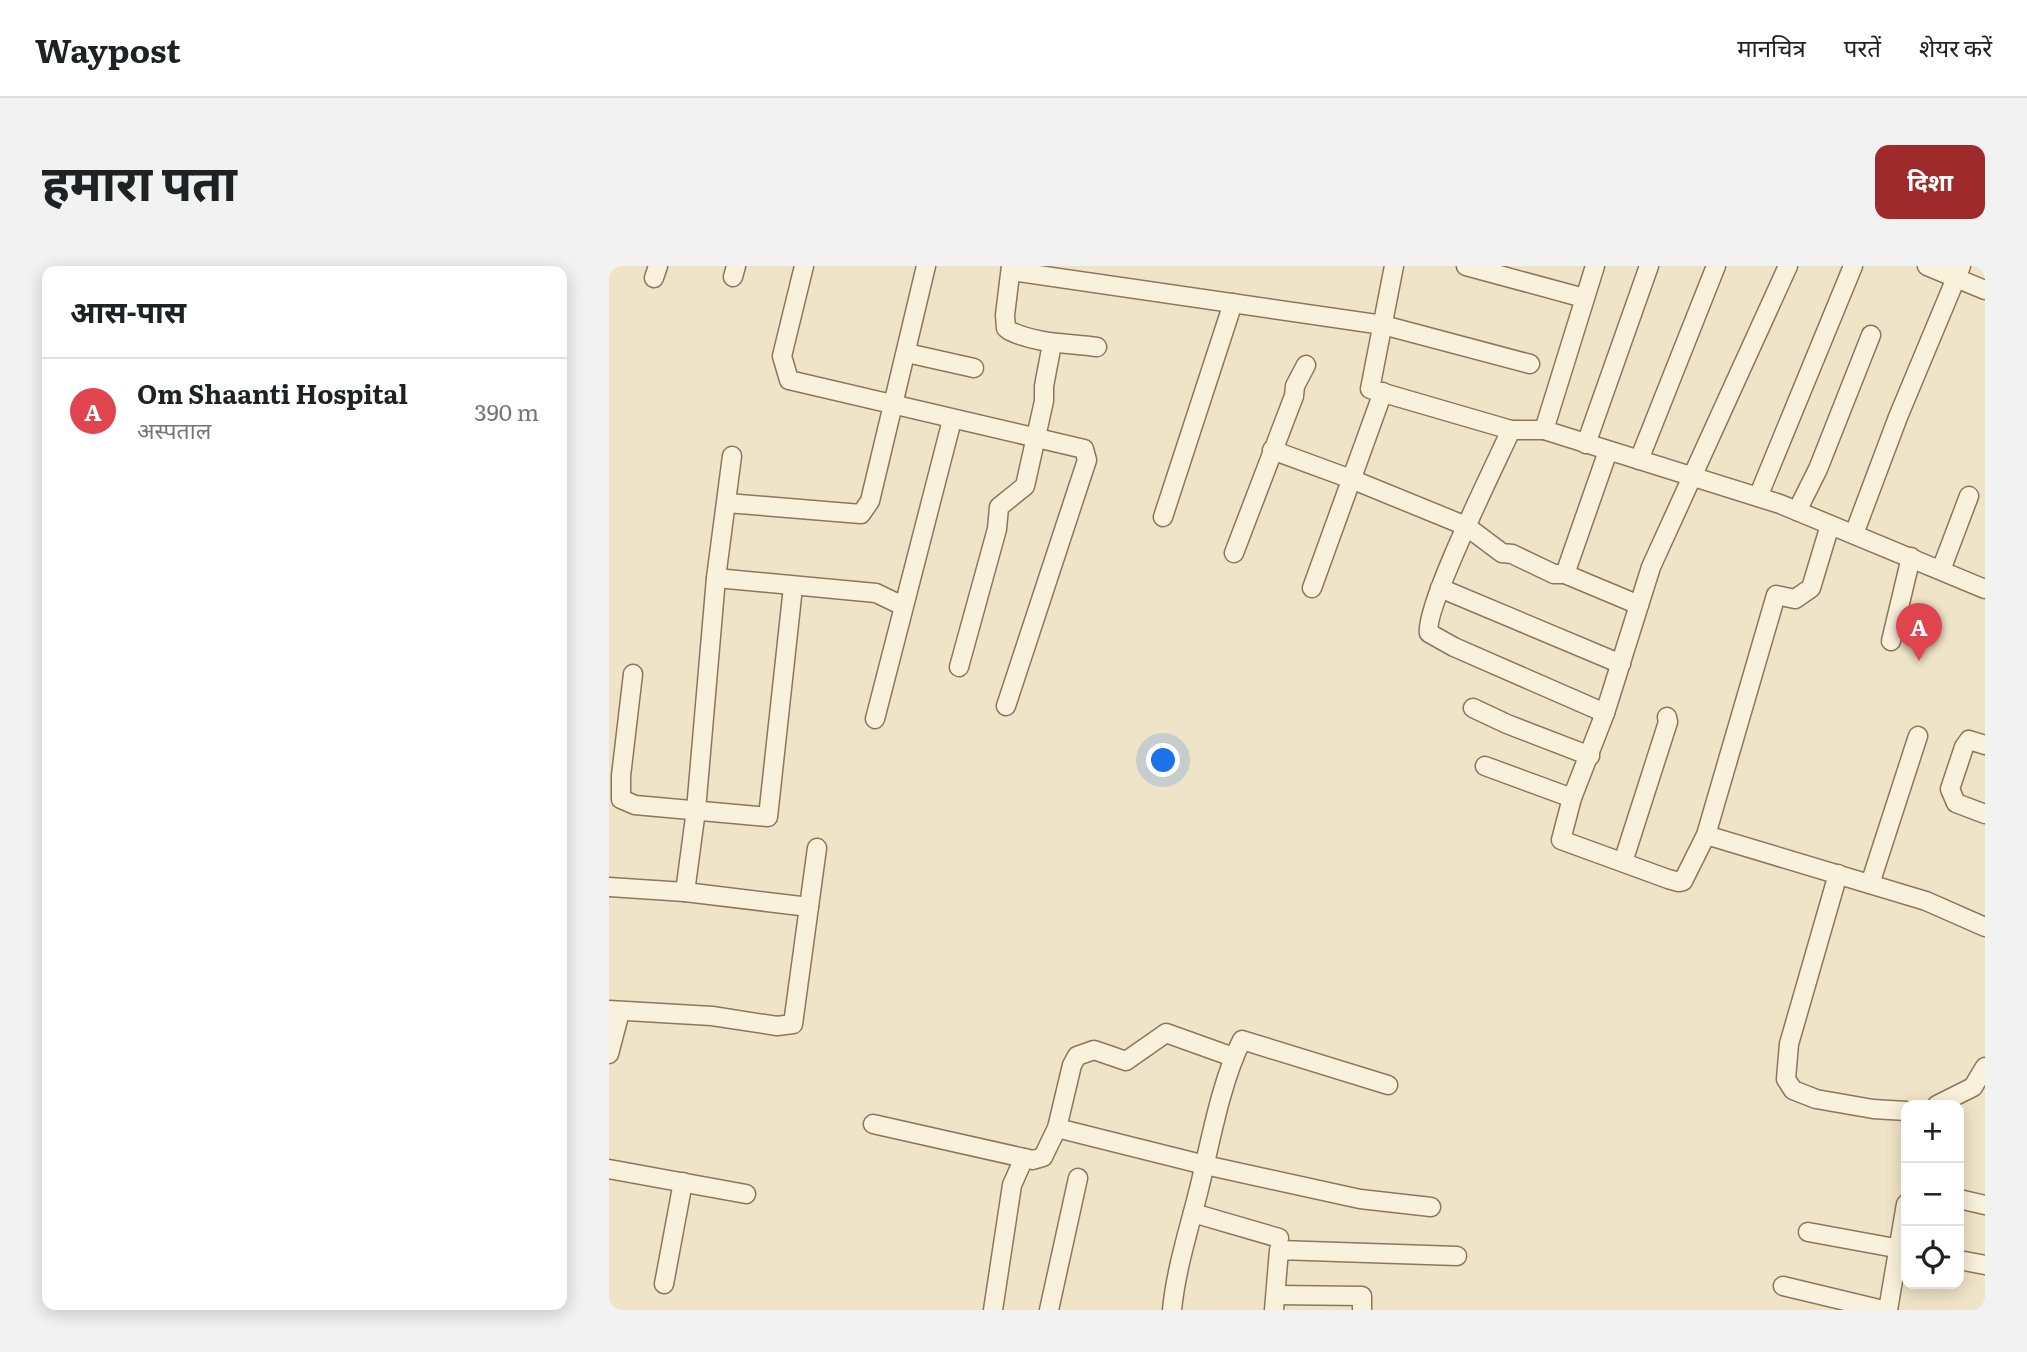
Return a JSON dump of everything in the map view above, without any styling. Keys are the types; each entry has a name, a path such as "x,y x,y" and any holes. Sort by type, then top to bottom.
{"street":[{"path":"804,266 782,356 789,380 1084,449 1087,460 1006,706"},
{"path":"727,503 861,514 870,501 926,266"},
{"path":"1394,266 1370,389 1511,429 1544,430 1758,498 1912,557 1985,589"},
{"path":"1466,266 1584,298"},
{"path":"1544,430 1595,266"},
{"path":"1586,444 1625,337 1627,322 1650,266"},
{"path":"1639,460 1716,266"},
{"path":"1788,266 1651,567 1605,713 1572,798 1561,840 1679,883 1683,881 1706,835 1776,596 1795,599 1811,588 1830,525"},
{"path":"1758,498 1853,266"},
{"path":"1927,266 1959,272 1985,290"},
{"path":"1097,347 1063,342 1052,344 1016,334 1006,328 1011,268 1383,325 1530,364"},
{"path":"1854,534 1898,417 1959,272"},
{"path":"1163,517 1233,303"},
{"path":"1797,511 1818,469 1871,335"},
{"path":"959,667 997,529 999,507 1025,486 1044,401 1052,344"},
{"path":"907,353 974,368"},
{"path":"1234,553 1294,396 1295,386 1306,366"},
{"path":"1312,588 1383,393"},
{"path":"875,719 951,420"},
{"path":"1511,429 1466,526 1427,620 1429,633 1454,647 1605,713"},
{"path":"1272,450 1466,526 1502,553 1512,554 1554,574 1565,574 1639,605"},
{"path":"1565,574 1608,451"},
{"path":"685,892 696,810 716,578 733,456"},
{"path":"1941,570 1969,496"},
{"path":"1891,641 1912,557"},
{"path":"716,578 876,593 902,606"},
{"path":"633,674 621,776 621,799 635,805 768,817 793,587"},
{"path":"1440,588 1621,664"},
{"path":"1473,708 1590,756"},
{"path":"1623,863 1668,722 1667,717"},
{"path":"1870,884 1918,736"},
{"path":"1985,745 1969,740 1964,747 1951,789 1956,803 1985,814"},
{"path":"1485,766 1572,798"},
{"path":"1706,835 1926,901 1985,926"},
{"path":"609,1054 615,1011 712,1016 777,1026 793,1024 817,848"},
{"path":"1839,874 1789,1044 1786,1079 1793,1090 1816,1099 1873,1109 1901,1111"},
{"path":"609,887 685,892 809,907"},
{"path":"873,1124 1033,1160 1043,1157 1057,1128 1072,1065 1077,1056 1094,1050 1126,1061 1166,1033 1233,1056"},
{"path":"1172,1310 1174,1287 1233,1056 1242,1040 1388,1085"},
{"path":"1949,1100 1979,1088 1985,1067"},
{"path":"1057,1128 1205,1165 1360,1199 1431,1207"},
{"path":"993,1310 1012,1185 1024,1158"},
{"path":"609,1169 746,1194"},
{"path":"1049,1310 1078,1178"},
{"path":"664,1284 683,1182"},
{"path":"1964,1200 1985,1205"},
{"path":"1193,1213 1279,1238"},
{"path":"1808,1232 1901,1250"},
{"path":"1361,1310 1362,1296 1275,1303 1279,1250 1457,1256"},
{"path":"1783,1286 1886,1310 1901,1254"},
{"path":"1964,1261 1985,1265"}],"place":[{"name":"Om Shaanti Hospital","path":"1919,661"}]}
